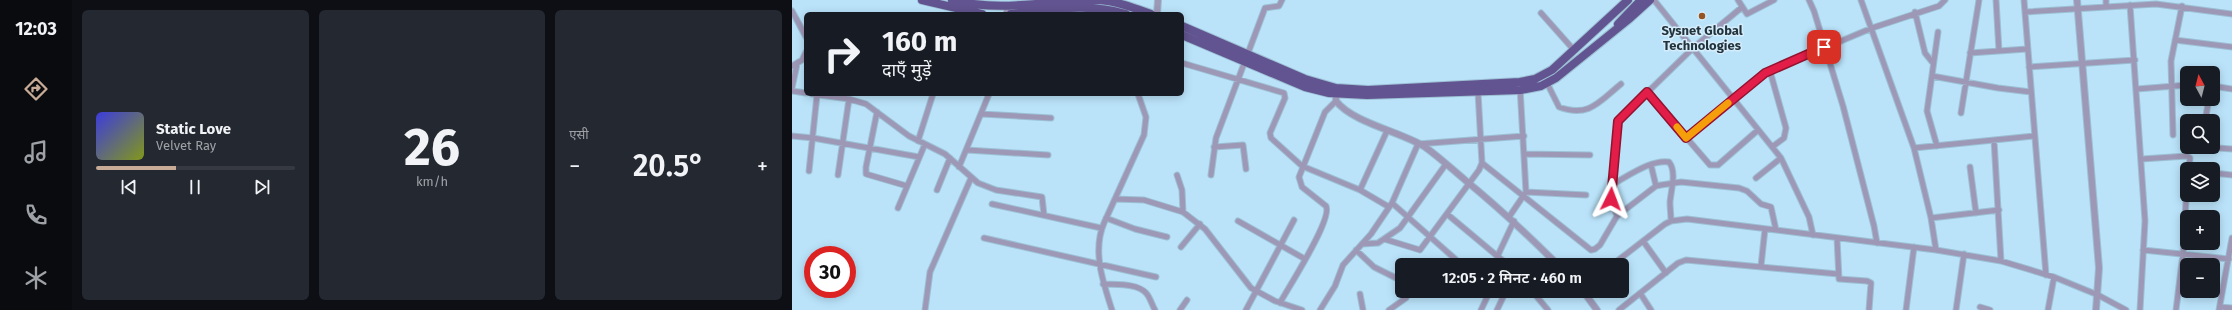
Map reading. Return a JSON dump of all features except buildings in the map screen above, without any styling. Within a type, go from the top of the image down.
[{"type":"highway","points":[[922,0],[955,6],[975,12]]},
{"type":"highway","points":[[955,6],[1004,7],[1086,0],[1117,3],[1145,12]]},
{"type":"highway","points":[[1336,94],[1368,90],[1520,86],[1552,70],[1598,25],[1628,0]]},
{"type":"highway","points":[[1607,37],[1626,13],[1641,0]]},
{"type":"highway","points":[[1184,27],[1311,89],[1336,94],[1478,92],[1548,83],[1607,37],[1650,0]]},
{"type":"highway","points":[[1049,12],[1098,7],[1118,12]]},
{"type":"highway","points":[[1598,25],[1619,14],[1626,13]]},
{"type":"highway","points":[[1184,36],[1247,58]]},
{"type":"street","points":[[1157,12],[1158,0]]},
{"type":"street","points":[[1211,175],[1214,147],[1265,8],[1279,6],[1282,0]]},
{"type":"street","points":[[1654,0],[1781,158],[1787,167],[1809,217],[1813,235]]},
{"type":"street","points":[[1738,0],[1744,12],[1750,14],[1774,0]]},
{"type":"street","points":[[1809,0],[1814,11],[1843,106],[1877,243]]},
{"type":"street","points":[[1861,0],[1914,148],[1931,218],[1936,250]]},
{"type":"street","points":[[1686,138],[1758,77],[1824,47],[1872,28],[1915,12],[1939,6],[1945,0]]},
{"type":"street","points":[[1961,113],[1979,0]]},
{"type":"street","points":[[1996,0],[1999,51]]},
{"type":"street","points":[[2024,0],[2046,275]]},
{"type":"street","points":[[2077,0],[2099,268],[2096,310]]},
{"type":"street","points":[[2106,0],[2106,6]]},
{"type":"street","points":[[2025,12],[2156,4],[2182,6],[2232,14]]},
{"type":"street","points":[[2130,5],[2142,159],[2145,221],[2140,310]]},
{"type":"street","points":[[2173,135],[2170,61],[2182,6]]},
{"type":"street","points":[[1617,216],[1611,199],[1618,121],[1692,48],[1741,8]]},
{"type":"street","points":[[792,11],[804,33]]},
{"type":"street","points":[[1915,12],[1925,53],[1934,63]]},
{"type":"street","points":[[1541,13],[1573,49]]},
{"type":"street","points":[[1937,146],[1927,111],[1938,32]]},
{"type":"street","points":[[2175,40],[2232,47]]},
{"type":"street","points":[[1970,53],[2027,49]]},
{"type":"street","points":[[792,88],[795,65],[804,54]]},
{"type":"street","points":[[2029,67],[2135,60]]},
{"type":"street","points":[[1184,64],[1284,93],[1285,98],[1270,136],[1275,143],[1302,166],[1360,190],[1391,205],[1410,217],[1455,258]]},
{"type":"street","points":[[1770,71],[1786,128],[1784,138],[1772,147]]},
{"type":"street","points":[[1932,76],[1965,83],[2031,92]]},
{"type":"street","points":[[1548,83],[1559,107],[1580,112],[1592,108],[1621,84]]},
{"type":"street","points":[[1498,255],[1511,219],[1525,194],[1524,136],[1520,86]]},
{"type":"street","points":[[2137,89],[2180,86]]},
{"type":"street","points":[[2220,87],[2232,89]]},
{"type":"street","points":[[792,91],[804,93]]},
{"type":"street","points":[[1384,239],[1418,250],[1422,248],[1470,184],[1482,163],[1478,92]]},
{"type":"street","points":[[1647,92],[1707,164],[1714,166],[1758,130]]},
{"type":"street","points":[[1336,94],[1343,109],[1418,144],[1446,164],[1511,219],[1551,258]]},
{"type":"street","points":[[1280,303],[1317,239],[1328,212],[1326,206],[1300,184],[1299,177],[1302,166],[1325,112],[1336,94]]},
{"type":"street","points":[[809,171],[813,138],[815,96]]},
{"type":"street","points":[[829,96],[849,99],[866,104],[901,131],[950,158],[971,178],[996,190],[1042,197],[1044,215]]},
{"type":"street","points":[[918,141],[932,96]]},
{"type":"street","points":[[959,167],[989,96]]},
{"type":"street","points":[[1112,310],[1103,284],[1099,242],[1101,228],[1144,135],[1146,117],[1139,96]]},
{"type":"street","points":[[838,175],[849,99]]},
{"type":"street","points":[[877,112],[866,174],[907,186]]},
{"type":"street","points":[[981,114],[1051,118]]},
{"type":"street","points":[[1360,190],[1388,131]]},
{"type":"street","points":[[792,136],[813,138],[920,158]]},
{"type":"street","points":[[1418,144],[1524,136]]},
{"type":"street","points":[[1914,148],[2034,136]]},
{"type":"street","points":[[1994,140],[2001,261]]},
{"type":"street","points":[[898,208],[925,144]]},
{"type":"street","points":[[1320,310],[1335,286],[1343,265],[1362,244],[1391,205],[1418,144]]},
{"type":"street","points":[[1214,147],[1243,145],[1246,169]]},
{"type":"street","points":[[2220,148],[2232,149]]},
{"type":"street","points":[[967,150],[1048,155]]},
{"type":"street","points":[[1524,154],[1590,155]]},
{"type":"street","points":[[2142,159],[2187,156],[2190,158],[2190,162]]},
{"type":"street","points":[[937,190],[950,158]]},
{"type":"street","points":[[1756,178],[1781,158]]},
{"type":"street","points":[[1612,185],[1651,165],[1659,162],[1669,162],[1673,183],[1670,202],[1671,221]]},
{"type":"street","points":[[1482,163],[1525,194],[1591,250],[1600,245],[1617,216],[1656,186],[1673,183],[1692,182],[1744,189],[1756,201],[1771,207],[1776,230]]},
{"type":"street","points":[[1362,244],[1374,244],[1400,228],[1410,217],[1446,164]]},
{"type":"street","points":[[1651,165],[1656,186]]},
{"type":"street","points":[[1970,167],[1976,213]]},
{"type":"street","points":[[2220,174],[2232,175]]},
{"type":"street","points":[[1177,175],[1182,190],[1183,212]]},
{"type":"street","points":[[925,310],[930,272],[971,178]]},
{"type":"street","points":[[1525,194],[1586,195]]},
{"type":"street","points":[[1115,199],[1144,200],[1183,212],[1200,224],[1248,286],[1256,292],[1280,303],[1302,310]]},
{"type":"street","points":[[2176,310],[2183,254],[2186,202]]},
{"type":"street","points":[[992,204],[1101,228]]},
{"type":"street","points":[[1931,218],[1999,210]]},
{"type":"street","points":[[1447,214],[1501,258]]},
{"type":"street","points":[[1106,218],[1135,229],[1167,237]]},
{"type":"street","points":[[1621,258],[1671,221],[1686,219],[1914,247],[2001,261],[2054,277],[2098,295],[2126,310]]},
{"type":"street","points":[[1246,310],[1294,220]]},
{"type":"street","points":[[1238,221],[1305,259]]},
{"type":"street","points":[[1181,248],[1200,224]]},
{"type":"street","points":[[1761,266],[1765,229]]},
{"type":"street","points":[[984,238],[1156,277]]},
{"type":"street","points":[[1837,238],[1838,274],[1841,280],[1867,281],[1871,283],[1869,310]]},
{"type":"street","points":[[2232,238],[2220,308],[2232,308]]},
{"type":"street","points":[[1643,241],[1666,273]]},
{"type":"street","points":[[1906,310],[1914,247]]},
{"type":"street","points":[[1356,250],[1374,267],[1395,278]]},
{"type":"street","points":[[2143,250],[2229,259]]},
{"type":"street","points":[[1956,310],[1964,254]]},
{"type":"street","points":[[1619,310],[1678,264],[1686,260],[1838,274]]},
{"type":"street","points":[[2048,310],[2054,277]]},
{"type":"street","points":[[1103,284],[1127,286],[1141,290],[1148,294],[1155,310]]},
{"type":"street","points":[[1360,294],[1363,310]]},
{"type":"street","points":[[1640,294],[1651,310]]},
{"type":"street","points":[[1389,310],[1406,298]]},
{"type":"street","points":[[1481,310],[1487,298]]},
{"type":"street","points":[[1497,310],[1503,298]]},
{"type":"street","points":[[1538,298],[1548,310]]},
{"type":"street","points":[[1588,298],[1597,310]]},
{"type":"street","points":[[1180,310],[1187,300]]},
{"type":"street","points":[[1980,307],[1990,310]]},
{"type":"slow traffic","points":[[1677,127],[1686,138],[1728,103]]},
{"type":"place","name":"Sysnet Global Technologies","points":[[1702,16]]},
{"type":"route","points":[[1611,199],[1618,121],[1647,92],[1686,138],[1758,77],[1824,47]]}]
